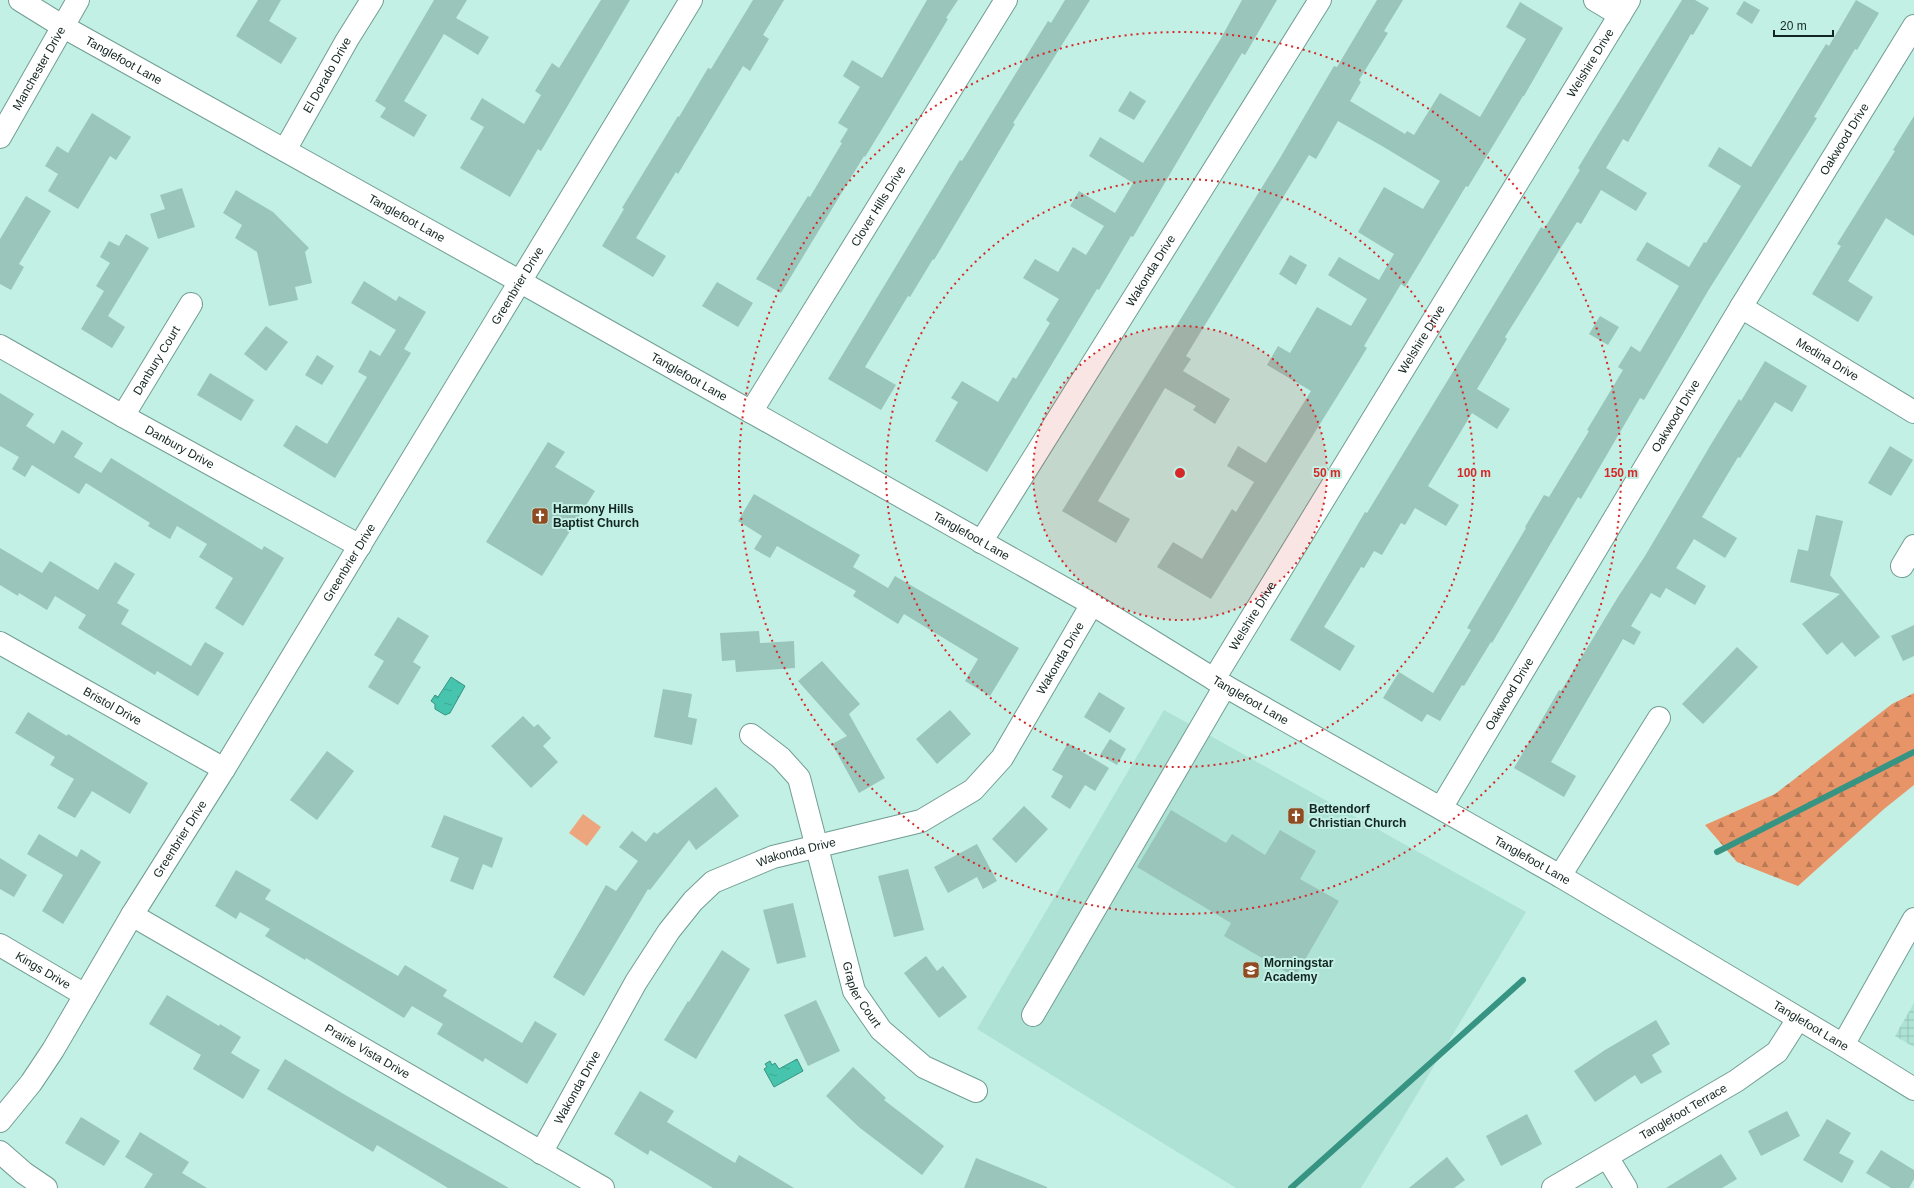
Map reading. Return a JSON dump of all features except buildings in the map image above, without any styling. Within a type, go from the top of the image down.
[{"type":"street","name":"Tanglefoot Lane","points":[[20,0],[62,26],[520,281],[1092,604],[1219,682],[1560,876],[1914,1089]]},
{"type":"street","name":"Manchester Drive","points":[[0,137],[78,0]]},
{"type":"street","name":"El Dorado Drive","points":[[285,150],[347,40],[372,0]]},
{"type":"street","name":"Greenbrier Drive","points":[[0,1121],[31,1083],[53,1050],[132,916],[224,769],[691,0]]},
{"type":"street","name":"Clover Hills Drive","points":[[751,412],[1006,0]]},
{"type":"street","name":"Wakonda Drive","points":[[981,542],[1320,0]]},
{"type":"street","points":[[1596,0],[1624,7]]},
{"type":"street","name":"Welshire Drive","points":[[1033,1015],[1219,682],[1624,7]]},
{"type":"street","name":"Oakwood Drive","points":[[1441,808],[1741,307],[1914,26]]},
{"type":"street","name":"Danbury Court","points":[[123,416],[191,304]]},
{"type":"street","name":"Medina Drive","points":[[1741,307],[1914,412]]},
{"type":"street","name":"Danbury Drive","points":[[0,346],[123,416],[360,546]]},
{"type":"street","points":[[1902,566],[1914,546]]},
{"type":"street","name":"Wakonda Drive","points":[[541,1153],[636,982],[669,931],[693,901],[713,882],[773,856],[921,821],[973,790],[1002,758],[1092,604]]},
{"type":"street","name":"Bristol Drive","points":[[0,643],[224,769]]},
{"type":"street","points":[[1560,876],[1659,718]]},
{"type":"street","name":"Grapler Court","points":[[751,735],[781,758],[798,778],[854,991],[881,1030],[924,1067],[976,1091]]},
{"type":"street","name":"Prairie Vista Drive","points":[[132,916],[603,1188]]},
{"type":"street","points":[[1843,1045],[1914,919]]},
{"type":"street","name":"Kings Drive","points":[[0,945],[86,995]]},
{"type":"street","name":"Tanglefoot Terrace","points":[[1553,1188],[1736,1081],[1777,1052],[1798,1019]]},
{"type":"street","points":[[0,1152],[24,1173],[46,1188]]},
{"type":"street","points":[[1607,1157],[1626,1188]]},
{"type":"shaded area","name":"Morningstar Academy","points":[[1164,710],[1526,912],[1361,1188],[1236,1188],[977,1029]]},
{"type":"shaded area","points":[[583,814],[601,827],[587,846],[569,833]]},
{"type":"shaded area","points":[[1914,1003],[1914,1047],[1895,1036]]},
{"type":"green space","points":[[1914,693],[1914,785],[1884,809],[1798,886],[1737,862],[1705,825],[1775,794],[1892,704]]},
{"type":"water","points":[[451,677],[465,686],[450,713],[445,715],[435,709],[435,704],[431,701],[435,695],[438,697]]},
{"type":"water","points":[[797,1059],[803,1071],[774,1087],[764,1069],[767,1067],[765,1064],[770,1061],[772,1065],[775,1063],[779,1069]]},
{"type":"waterway","points":[[1717,852],[1914,752]]},
{"type":"waterway","points":[[1291,1188],[1523,980]]},
{"type":"place","name":"Harmony Hills Baptist Church","points":[[540,516]]},
{"type":"place","name":"Bettendorf Christian Church","points":[[1296,816]]},
{"type":"place","name":"Morningstar Academy","points":[[1251,970]]}]
